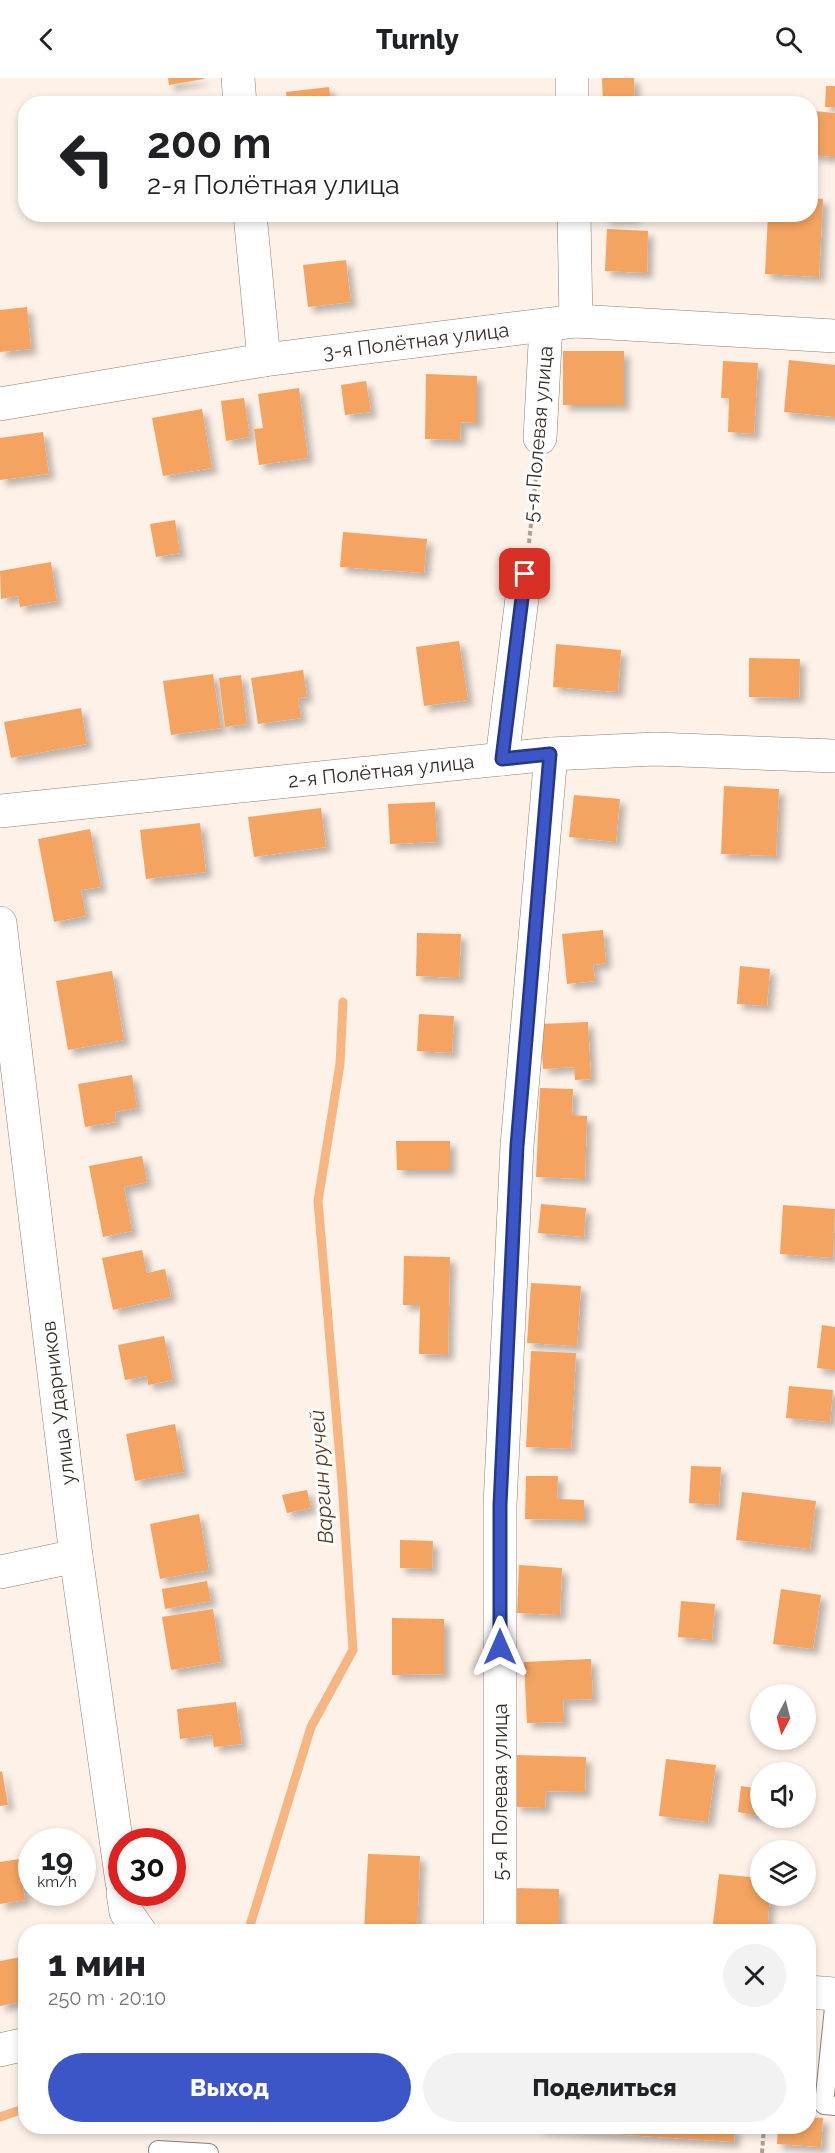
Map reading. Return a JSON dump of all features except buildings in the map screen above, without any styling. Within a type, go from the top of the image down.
[{"type":"street","points":[[238,78],[239,96]]},
{"type":"street","points":[[572,78],[572,96]]},
{"type":"street","points":[[251,222],[264,360]]},
{"type":"street","name":"5-я Полевая улица","points":[[540,438],[561,323],[573,222]]},
{"type":"street","name":"3-я Полётная улица","points":[[0,404],[264,360],[561,323],[835,336]]},
{"type":"street","points":[[502,759],[525,574]]},
{"type":"street","name":"2-я Полётная улица","points":[[0,811],[550,754],[655,749],[835,756]]},
{"type":"street","name":"5-я Полевая улица","points":[[500,1924],[500,1505],[517,1146],[550,754]]},
{"type":"street","name":"улица Ударников","points":[[0,923],[76,1556],[114,1828]]},
{"type":"street","points":[[0,1572],[76,1556]]},
{"type":"street","points":[[125,1906],[126,1912],[134,1924]]},
{"type":"street","points":[[816,1993],[835,1996]]},
{"type":"street","points":[[0,2050],[18,2046]]},
{"type":"lane","points":[[823,2105],[835,1996]]},
{"type":"lane","points":[[158,2150],[209,2153]]},
{"type":"path","name":"5-я Полевая улица","points":[[525,574],[540,438]]},
{"type":"path","points":[[762,2153],[763,2134]]},
{"type":"waterway","name":"Варгин ручей","points":[[250,1924],[311,1727],[353,1650],[342,1482],[318,1201],[340,1064],[343,1002]]},
{"type":"waterway","name":"Варгин ручей","points":[[0,2117],[18,2111]]},
{"type":"route","points":[[500,1647],[500,1505],[517,1146],[550,754],[502,759],[525,574]]}]
